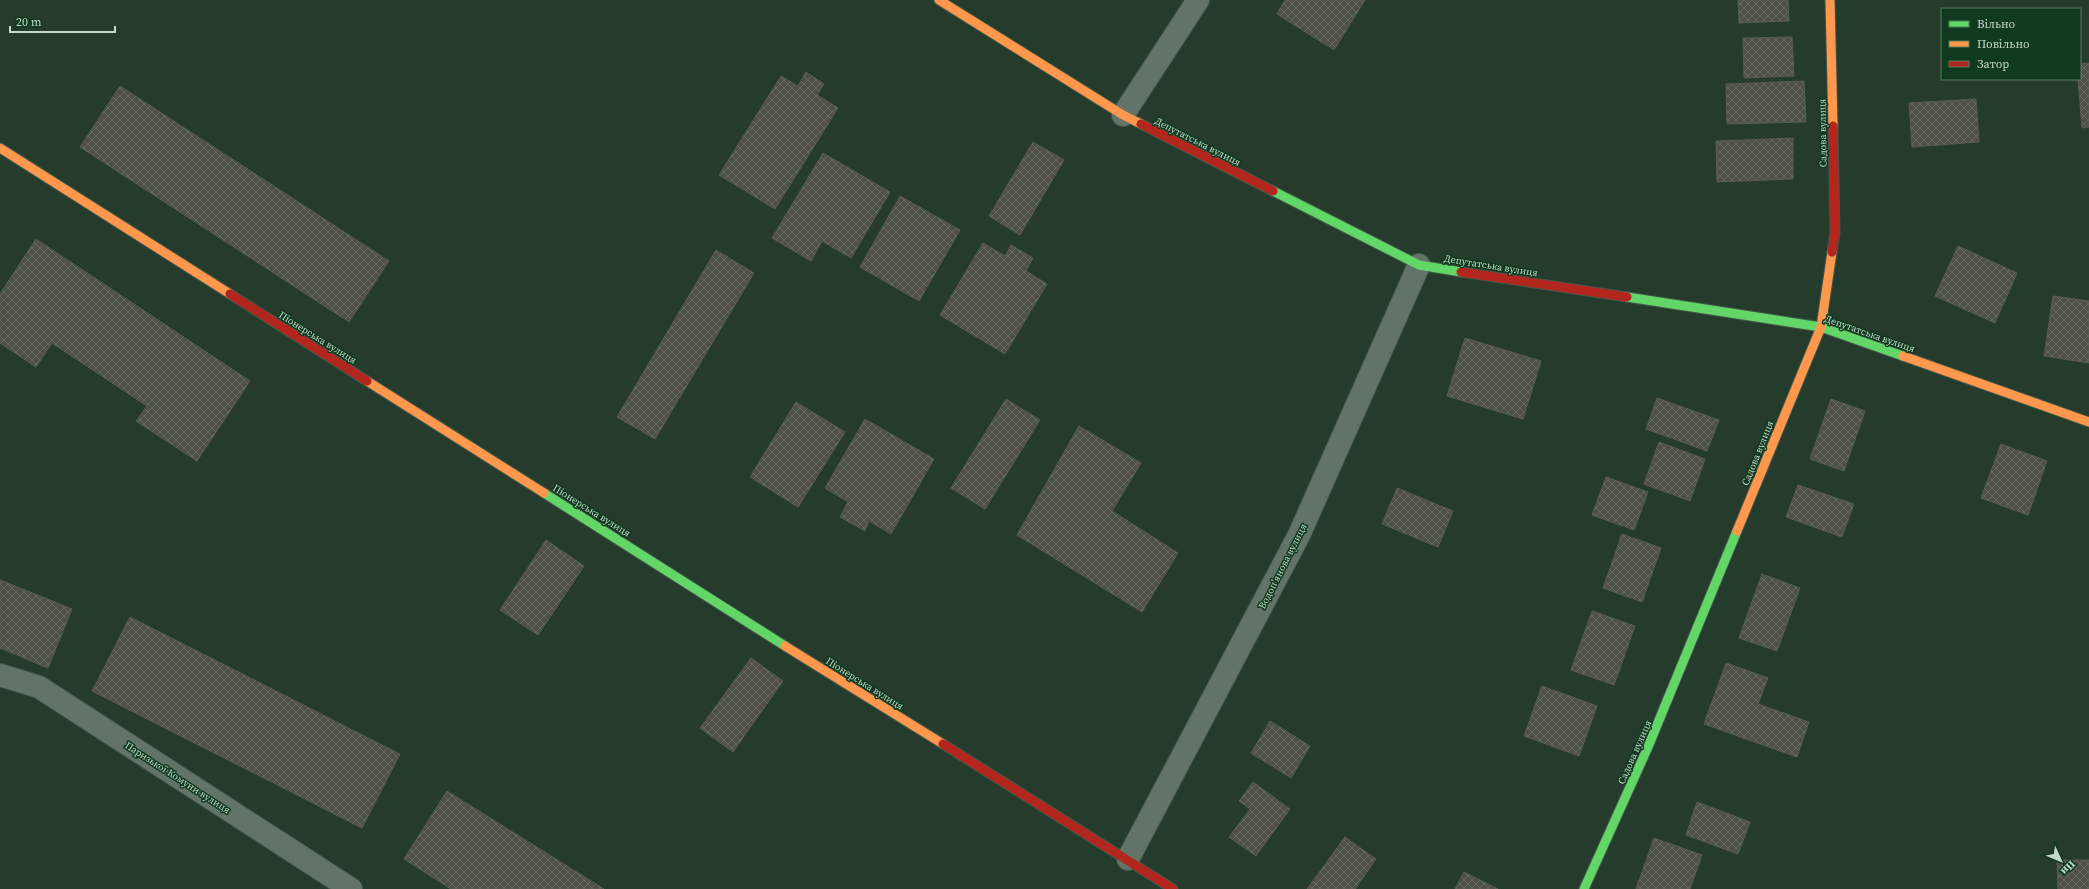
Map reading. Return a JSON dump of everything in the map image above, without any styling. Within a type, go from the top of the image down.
[{"type":"street","name":"Депутатська вулиця","points":[[938,0],[1123,115],[1419,265],[1821,326],[2089,422]]},
{"type":"street","points":[[1123,115],[1198,0]]},
{"type":"street","name":"Садова вулиця","points":[[1584,889],[1648,747],[1821,326],[1835,233],[1830,0]]},
{"type":"street","name":"Піонерська вулиця","points":[[0,148],[809,661],[1128,859],[1173,889]]},
{"type":"street","name":"Водоп’янова вулиця","points":[[1128,859],[1299,534],[1419,265]]},
{"type":"street","name":"Паризької Комуни вулиця","points":[[0,675],[39,687],[351,889]]},
{"type":"building","points":[[1285,0],[1365,0],[1334,50],[1277,14]]},
{"type":"building","points":[[1738,0],[1788,0],[1789,21],[1739,23]]},
{"type":"building","points":[[1792,37],[1794,76],[1744,78],[1743,38]]},
{"type":"building","points":[[2089,63],[2089,127],[2082,128],[2078,80],[2081,80],[2081,64]]},
{"type":"building","points":[[806,72],[824,84],[817,95],[838,108],[775,209],[719,175],[781,76],[798,86]]},
{"type":"building","points":[[1804,81],[1806,122],[1727,124],[1726,84]]},
{"type":"building","points":[[120,86],[389,261],[349,322],[80,147]]},
{"type":"building","points":[[1976,99],[1979,142],[1912,147],[1909,103]]},
{"type":"building","points":[[1793,138],[1793,179],[1717,182],[1716,141]]},
{"type":"building","points":[[1033,142],[1064,160],[1020,235],[989,216]]},
{"type":"building","points":[[823,153],[890,192],[851,258],[822,241],[811,261],[772,238]]},
{"type":"building","points":[[900,196],[960,230],[919,301],[860,267]]},
{"type":"building","points":[[36,239],[250,381],[197,461],[136,421],[147,406],[52,343],[36,367],[0,343],[0,294]]},
{"type":"building","points":[[983,243],[1005,256],[1011,245],[1033,258],[1026,271],[1047,284],[1005,354],[940,315]]},
{"type":"building","points":[[1958,246],[2017,273],[1995,323],[1935,296]]},
{"type":"building","points":[[716,250],[754,273],[655,439],[617,417]]},
{"type":"building","points":[[2053,296],[2089,301],[2089,363],[2044,356]]},
{"type":"building","points":[[1465,338],[1541,361],[1523,419],[1447,396]]},
{"type":"building","points":[[1657,398],[1719,420],[1707,451],[1646,429]]},
{"type":"building","points":[[1006,399],[1040,420],[985,509],[951,488]]},
{"type":"building","points":[[1831,399],[1865,411],[1844,471],[1810,459]]},
{"type":"building","points":[[796,402],[845,432],[798,507],[750,477]]},
{"type":"building","points":[[865,419],[934,459],[891,534],[869,521],[865,531],[840,517],[848,502],[825,488]]},
{"type":"building","points":[[1079,426],[1141,463],[1112,511],[1178,553],[1142,612],[1017,535]]},
{"type":"building","points":[[1659,442],[1705,459],[1690,501],[1644,484]]},
{"type":"building","points":[[2001,444],[2047,461],[2028,515],[1981,498]]},
{"type":"building","points":[[1606,477],[1648,492],[1634,530],[1592,515]]},
{"type":"building","points":[[1798,485],[1854,504],[1842,537],[1786,517]]},
{"type":"building","points":[[1397,488],[1453,511],[1438,547],[1382,524]]},
{"type":"building","points":[[1622,534],[1661,548],[1642,602],[1603,588]]},
{"type":"building","points":[[546,540],[584,566],[538,635],[500,610]]},
{"type":"building","points":[[1762,574],[1800,588],[1777,651],[1739,638]]},
{"type":"building","points":[[0,580],[72,609],[48,668],[0,648]]},
{"type":"building","points":[[1592,611],[1635,626],[1614,685],[1571,670]]},
{"type":"building","points":[[130,617],[400,754],[362,828],[92,691]]},
{"type":"building","points":[[751,658],[783,681],[733,752],[700,728]]},
{"type":"building","points":[[1726,663],[1768,678],[1758,704],[1809,722],[1797,757],[1704,724]]},
{"type":"building","points":[[1542,686],[1597,706],[1579,756],[1524,736]]},
{"type":"building","points":[[1270,721],[1310,746],[1291,778],[1251,753]]},
{"type":"building","points":[[1253,782],[1290,809],[1256,856],[1229,837],[1250,809],[1239,801]]},
{"type":"building","points":[[447,791],[604,889],[451,889],[404,859]]},
{"type":"building","points":[[1697,802],[1750,822],[1738,854],[1686,835]]},
{"type":"building","points":[[1345,837],[1376,859],[1355,889],[1307,889]]},
{"type":"building","points":[[1654,838],[1702,855],[1690,889],[1636,889]]},
{"type":"building","points":[[2057,860],[2089,860],[2089,889],[2058,889]]},
{"type":"building","points":[[1464,872],[1498,889],[1455,889]]},
{"type":"traffic: fast","points":[[1273,191],[1419,265],[1461,272]]},
{"type":"traffic: fast","points":[[1627,297],[1821,327],[1903,356]]},
{"type":"traffic: fast","points":[[544,493],[785,646]]},
{"type":"traffic: fast","points":[[1584,889],[1648,747],[1737,531]]},
{"type":"traffic: slow","points":[[939,0],[1123,115],[1141,124]]},
{"type":"traffic: slow","points":[[1830,0],[1833,126]]},
{"type":"traffic: slow","points":[[0,148],[230,294]]},
{"type":"traffic: slow","points":[[1737,531],[1821,327],[1832,252]]},
{"type":"traffic: slow","points":[[1903,356],[2089,422]]},
{"type":"traffic: slow","points":[[367,381],[544,493]]},
{"type":"traffic: slow","points":[[785,646],[943,744]]},
{"type":"traffic: jam","points":[[1141,124],[1273,191]]},
{"type":"traffic: jam","points":[[1832,252],[1835,233],[1833,126]]},
{"type":"traffic: jam","points":[[1461,272],[1627,297]]},
{"type":"traffic: jam","points":[[230,294],[367,381]]},
{"type":"traffic: jam","points":[[943,744],[1173,889]]}]
